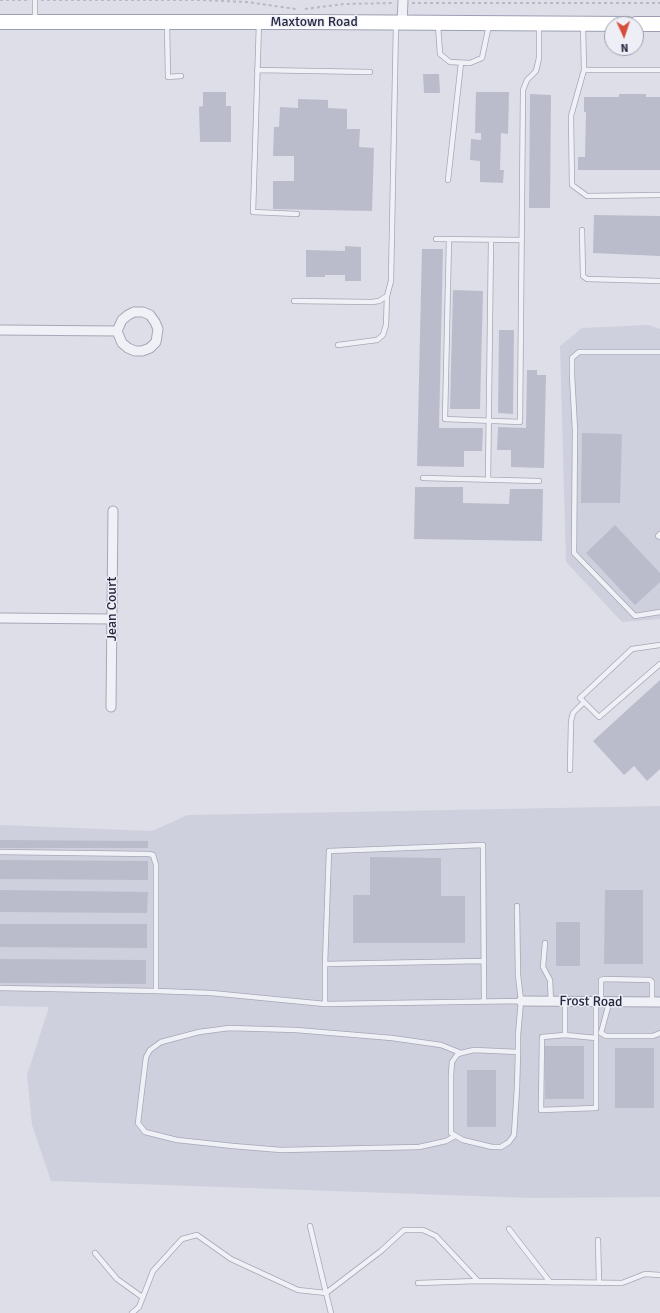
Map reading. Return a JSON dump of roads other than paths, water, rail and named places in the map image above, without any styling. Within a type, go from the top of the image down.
[{"type":"main road","name":"Maxtown Road","points":[[0,22],[399,22],[604,24]]},
{"type":"main road","points":[[644,24],[660,24]]},
{"type":"street","points":[[399,22],[403,2]]},
{"type":"street","points":[[134,312],[143,312],[150,315],[158,329],[156,342],[150,348],[142,351],[135,351],[128,348],[122,343],[117,331],[122,320],[134,312]]},
{"type":"street","points":[[0,330],[117,331]]},
{"type":"street","name":"Jean Court","points":[[112,707],[113,511]]},
{"type":"street","points":[[0,618],[112,619]]},
{"type":"street","name":"Frost Road","points":[[521,1001],[602,1003],[656,1002]]},
{"type":"lane","points":[[35,0],[35,22]]},
{"type":"lane","points":[[167,22],[168,77],[181,76]]},
{"type":"lane","points":[[259,22],[253,212],[298,214]]},
{"type":"lane","points":[[338,345],[377,340],[383,335],[386,325],[387,296],[391,281],[399,22]]},
{"type":"lane","points":[[438,23],[440,54],[450,62],[461,63],[470,63],[482,58],[489,24]]},
{"type":"lane","points":[[449,239],[445,419],[520,422],[524,90],[527,80],[536,71],[538,65],[539,24]]},
{"type":"lane","points":[[583,24],[584,70],[571,116],[572,185],[587,196],[660,195]]},
{"type":"lane","points":[[448,180],[461,63]]},
{"type":"lane","points":[[257,70],[370,72]]},
{"type":"lane","points":[[584,70],[660,70]]},
{"type":"lane","points":[[582,230],[583,276],[587,279],[660,281]]},
{"type":"lane","points":[[436,239],[522,240]]},
{"type":"lane","points":[[488,480],[491,240]]},
{"type":"lane","points":[[294,301],[372,302],[379,301],[387,296]]},
{"type":"lane","points":[[660,352],[579,352],[572,358],[572,376],[575,430],[574,553],[635,616],[660,612]]},
{"type":"lane","points":[[423,478],[539,481]]},
{"type":"lane","points":[[660,534],[658,536],[660,537]]},
{"type":"lane","points":[[660,645],[632,649],[580,698],[599,717],[660,664]]},
{"type":"lane","points":[[570,770],[571,721],[573,713],[584,702]]},
{"type":"lane","points":[[325,1004],[329,851],[483,845],[484,1001]]},
{"type":"lane","points":[[0,852],[152,855],[156,865],[156,991]]},
{"type":"lane","points":[[517,906],[518,975],[521,1001],[514,1135],[509,1142],[501,1147],[492,1147],[455,1136],[451,1133],[451,1075],[452,1062],[457,1055],[474,1050],[518,1052]]},
{"type":"lane","points":[[545,943],[543,967],[550,980],[551,1002]]},
{"type":"lane","points":[[325,964],[484,961]]},
{"type":"lane","points":[[656,1002],[652,982],[650,980],[601,980],[601,1033],[606,1036],[653,1036],[660,1033]]},
{"type":"lane","points":[[0,988],[211,993],[325,1004],[521,1001]]},
{"type":"lane","points":[[565,1002],[565,1036]]},
{"type":"lane","points":[[596,1038],[565,1036],[542,1037],[541,1110],[596,1108],[596,1038],[602,1003]]},
{"type":"lane","points":[[455,1136],[446,1141],[419,1148],[281,1150],[177,1140],[145,1132],[138,1123],[146,1057],[150,1050],[161,1042],[200,1032],[229,1028],[296,1030],[413,1041],[441,1045],[461,1053]]},
{"type":"lane","points":[[310,1226],[331,1313]]},
{"type":"lane","points":[[509,1229],[550,1282]]},
{"type":"lane","points":[[132,1313],[139,1307],[153,1271],[182,1240],[197,1235],[231,1259],[298,1290],[326,1293],[380,1251],[404,1230],[422,1230],[436,1236],[478,1281]]},
{"type":"lane","points":[[598,1240],[599,1283]]},
{"type":"lane","points":[[95,1252],[117,1279],[142,1297]]},
{"type":"lane","points":[[418,1283],[478,1281],[622,1283],[645,1274],[660,1275]]}]
